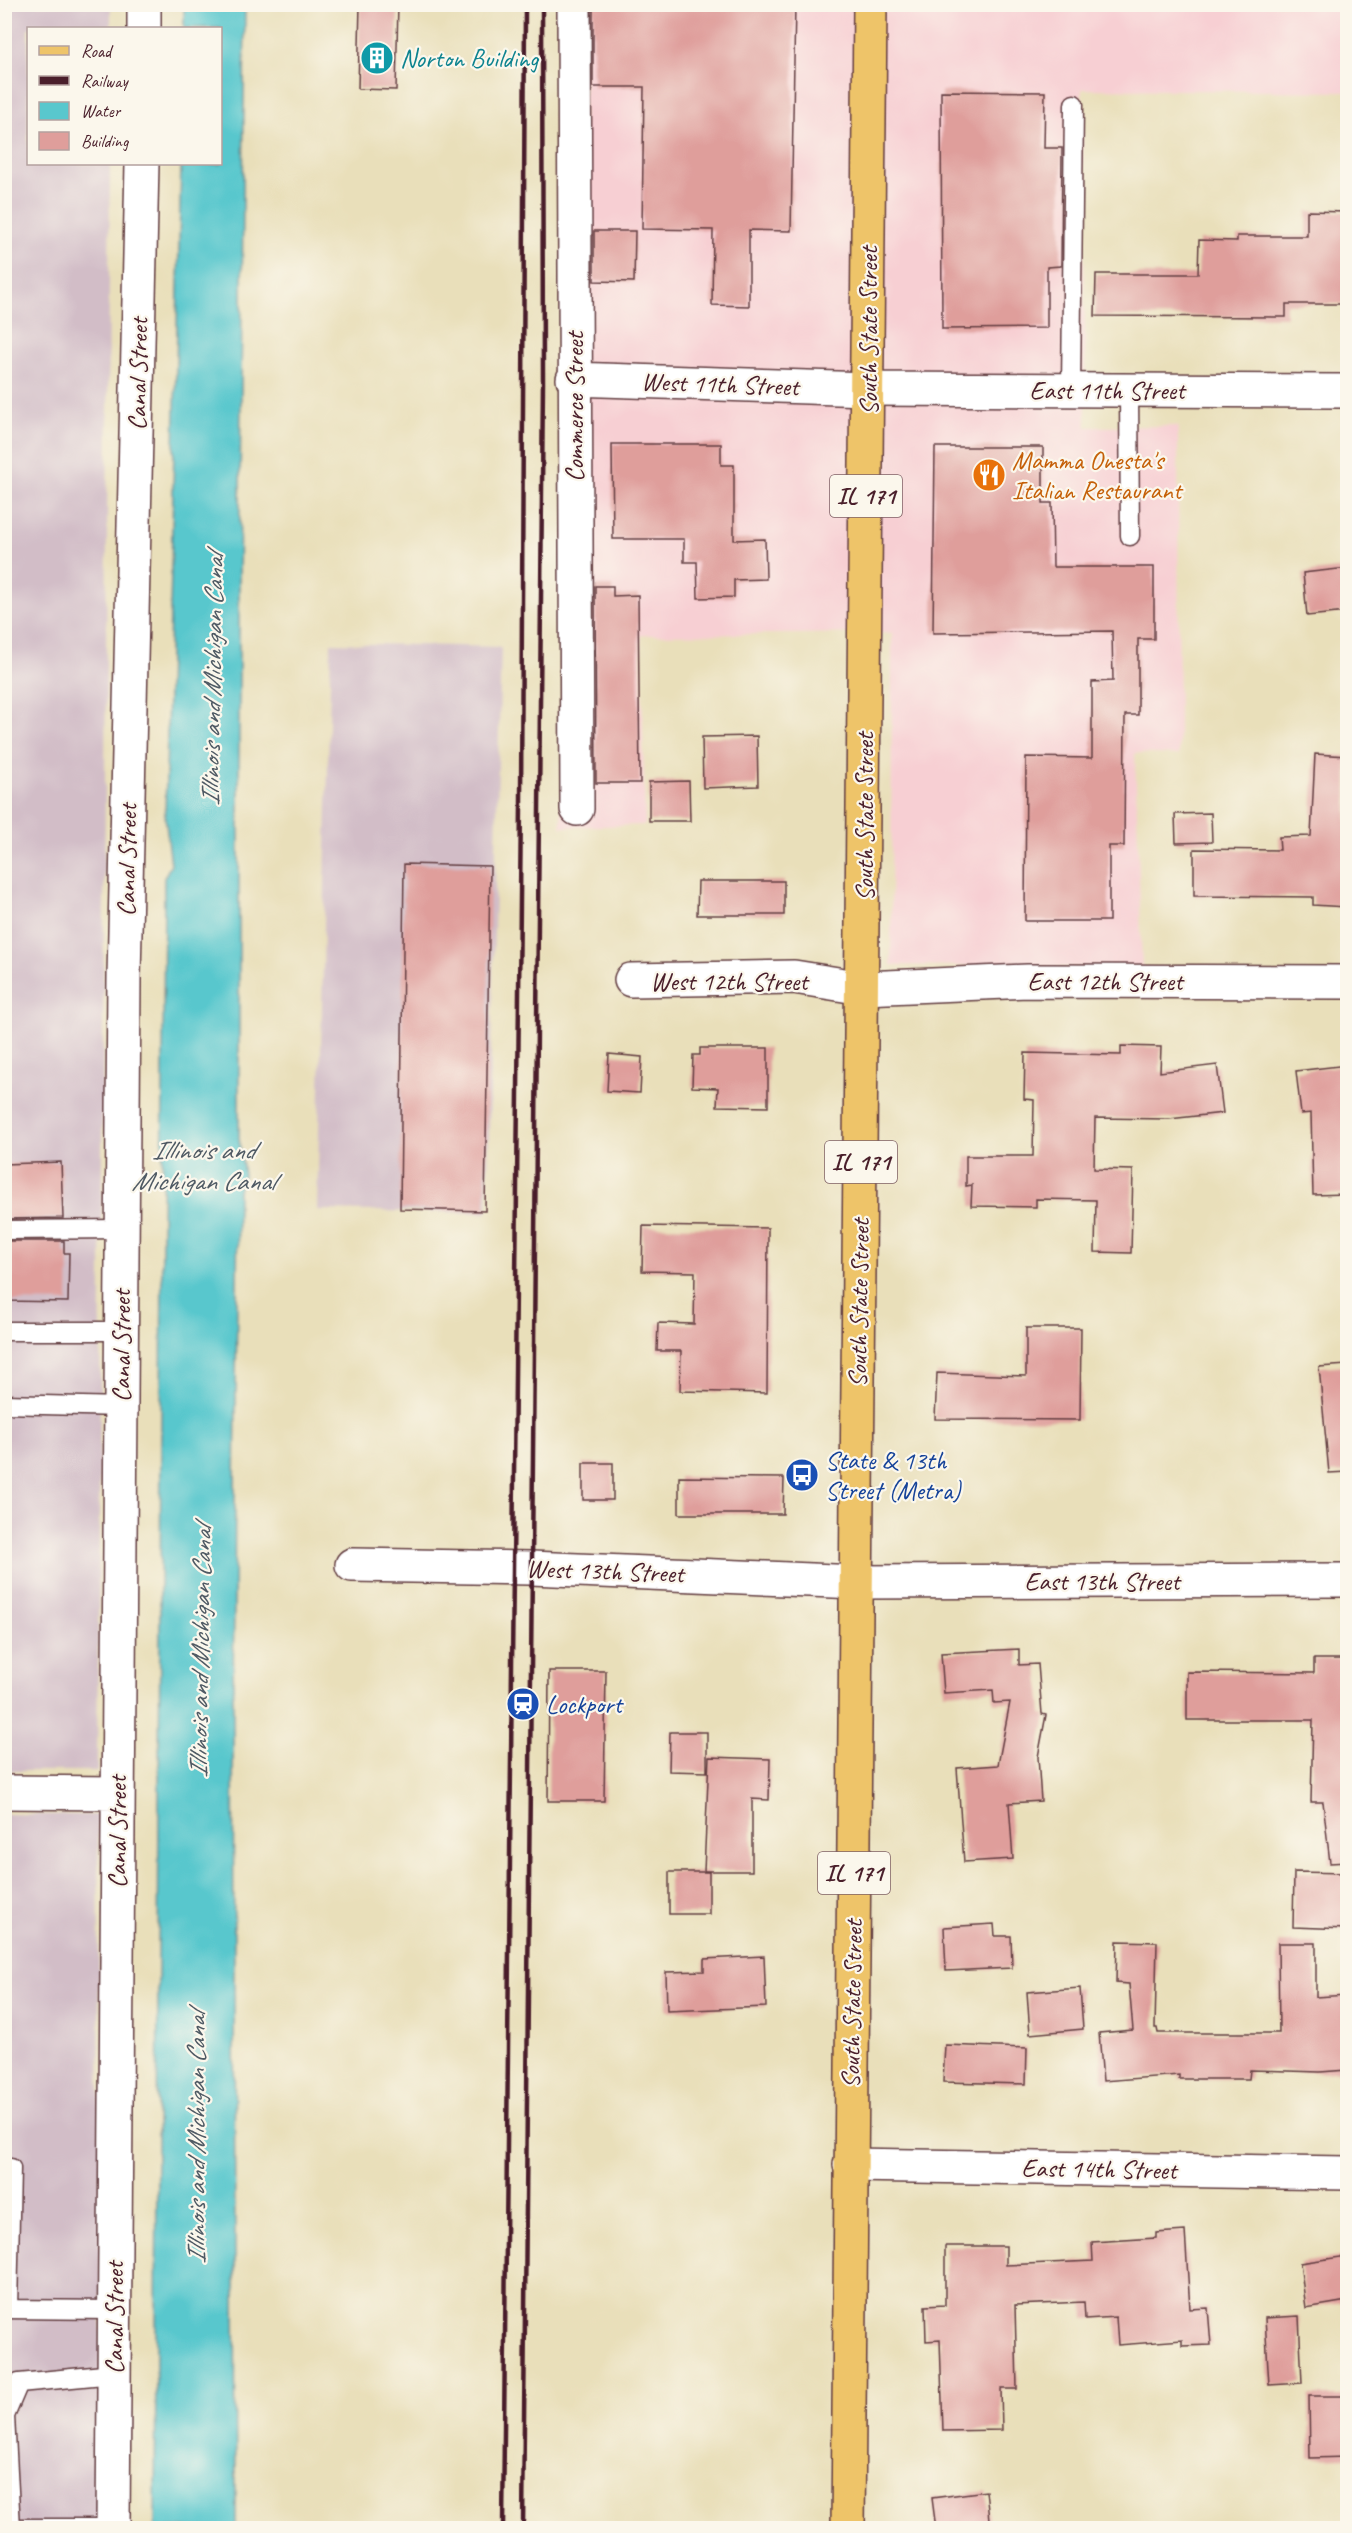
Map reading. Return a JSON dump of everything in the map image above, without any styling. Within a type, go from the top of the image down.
[{"type":"main road","name":"South State Street","points":[[848,2529],[870,4]]},
{"type":"street","points":[[144,4],[144,27]]},
{"type":"street","name":"Commerce Street","points":[[574,4],[573,379],[577,809]]},
{"type":"street","name":"Canal Street","points":[[113,2528],[124,977],[142,165]]},
{"type":"street","name":"West 11th Street","points":[[573,379],[867,389]]},
{"type":"street","name":"East 11th Street","points":[[867,389],[1347,391]]},
{"type":"street","name":"West 12th Street","points":[[631,980],[794,977],[862,988]]},
{"type":"street","name":"East 12th Street","points":[[862,988],[1028,981],[1347,982]]},
{"type":"street","name":"West 13th Street","points":[[352,1565],[531,1568],[857,1582]]},
{"type":"street","name":"East 13th Street","points":[[857,1582],[1347,1580]]},
{"type":"street","points":[[4,1792],[118,1793]]},
{"type":"street","name":"East 14th Street","points":[[850,2165],[1347,2173]]},
{"type":"lane","points":[[1071,390],[1074,105]]},
{"type":"lane","points":[[1129,390],[1130,536]]},
{"type":"lane","points":[[4,1230],[122,1229]]},
{"type":"lane","points":[[4,1331],[121,1331]]},
{"type":"lane","points":[[4,1404],[121,1407]]},
{"type":"lane","points":[[11,2168],[6,2309],[114,2310]]},
{"type":"lane","points":[[10,2529],[5,2416],[19,2383],[114,2374]]},
{"type":"lane","points":[[17,2529],[113,2528]]},
{"type":"shaded area","points":[[5,5],[111,5],[111,27],[27,27],[27,165],[110,165],[97,1771],[5,1771]]},
{"type":"shaded area","points":[[587,5],[1347,5],[1347,92],[1082,89],[1086,427],[1178,426],[1179,755],[1135,753],[1142,968],[891,965],[892,633],[641,635],[645,825],[561,827]]},
{"type":"shaded area","points":[[331,643],[501,647],[487,1213],[317,1210]]},
{"type":"shaded area","points":[[5,1814],[98,1815],[101,2319],[99,2528],[5,2528]]},
{"type":"water","name":"Illinois and Michigan Canal","points":[[184,5],[245,5],[239,589],[239,1138],[244,1175],[238,1190],[233,1701],[236,2528],[155,2528],[164,878],[171,864],[165,816],[181,165],[222,165],[222,27],[184,27]]},
{"type":"building","name":"Norton Building","points":[[360,4],[398,4],[396,90],[358,89]]},
{"type":"building","points":[[593,4],[795,4],[791,231],[749,230],[749,306],[712,305],[713,230],[642,229],[644,87],[593,87]]},
{"type":"building","points":[[941,91],[1045,92],[1044,148],[1062,148],[1061,266],[1047,267],[1047,328],[942,329]]},
{"type":"building","points":[[1307,211],[1347,212],[1346,304],[1286,304],[1286,317],[1095,316],[1096,274],[1198,274],[1199,240],[1237,241],[1237,236],[1307,236]]},
{"type":"building","points":[[594,231],[635,231],[634,282],[594,281]]},
{"type":"building","points":[[612,444],[721,444],[721,465],[734,465],[734,540],[765,539],[766,579],[734,580],[734,597],[698,598],[697,562],[684,562],[684,539],[613,539]]},
{"type":"building","points":[[935,447],[1043,447],[1043,503],[1052,503],[1053,567],[1154,567],[1154,639],[1138,639],[1138,715],[1125,715],[1124,846],[1109,846],[1109,921],[1025,921],[1026,757],[1092,758],[1092,682],[1113,681],[1112,631],[933,633]]},
{"type":"building","points":[[1347,568],[1347,612],[1307,616],[1303,573]]},
{"type":"building","points":[[595,586],[613,586],[613,596],[638,595],[640,783],[596,783]]},
{"type":"building","points":[[757,736],[758,786],[703,788],[702,737]]},
{"type":"building","points":[[1315,754],[1347,756],[1347,907],[1313,905],[1313,897],[1194,896],[1194,849],[1280,850],[1279,837],[1311,836]]},
{"type":"building","points":[[689,781],[690,821],[649,821],[649,782]]},
{"type":"building","points":[[1211,813],[1212,842],[1176,843],[1175,814]]},
{"type":"building","points":[[404,864],[490,866],[485,1211],[400,1209]]},
{"type":"building","points":[[698,881],[784,881],[784,915],[697,915]]},
{"type":"building","points":[[1121,1046],[1161,1047],[1160,1072],[1217,1065],[1223,1113],[1169,1119],[1095,1118],[1094,1169],[1133,1170],[1131,1253],[1095,1252],[1096,1200],[1036,1199],[1036,1207],[971,1206],[972,1185],[966,1186],[966,1156],[1033,1156],[1034,1100],[1024,1099],[1025,1053],[1121,1055]]},
{"type":"building","points":[[700,1048],[768,1048],[768,1107],[717,1106],[718,1088],[692,1087],[693,1055],[700,1055]]},
{"type":"building","points":[[609,1054],[642,1057],[640,1093],[607,1091]]},
{"type":"building","points":[[1347,1065],[1347,1194],[1313,1195],[1311,1113],[1301,1114],[1296,1071]]},
{"type":"building","points":[[61,1162],[63,1218],[4,1219],[4,1164]]},
{"type":"building","points":[[643,1226],[768,1228],[767,1393],[680,1391],[681,1351],[657,1351],[658,1323],[694,1324],[695,1272],[642,1271]]},
{"type":"building","points":[[4,1241],[64,1241],[64,1253],[69,1253],[68,1302],[4,1301]]},
{"type":"building","points":[[1026,1328],[1081,1328],[1080,1420],[935,1419],[937,1373],[1026,1376]]},
{"type":"building","points":[[1347,1365],[1347,1472],[1329,1473],[1319,1367]]},
{"type":"building","points":[[583,1463],[613,1463],[613,1500],[583,1500]]},
{"type":"building","points":[[679,1477],[784,1478],[783,1514],[679,1514]]},
{"type":"building","points":[[1019,1649],[1019,1665],[1038,1664],[1042,1714],[1046,1715],[1038,1757],[1041,1801],[1009,1803],[1013,1859],[964,1862],[957,1768],[998,1765],[1010,1702],[994,1703],[993,1690],[944,1693],[941,1653]]},
{"type":"building","points":[[1314,1659],[1347,1659],[1347,1862],[1330,1863],[1323,1802],[1311,1802],[1313,1720],[1187,1720],[1187,1672],[1314,1673]]},
{"type":"building","points":[[549,1671],[606,1671],[604,1801],[548,1801]]},
{"type":"building","points":[[670,1732],[707,1732],[707,1772],[669,1771]]},
{"type":"building","points":[[709,1757],[770,1759],[769,1800],[752,1799],[752,1871],[704,1871]]},
{"type":"building","points":[[669,1872],[709,1872],[709,1914],[669,1914]]},
{"type":"building","points":[[1294,1872],[1347,1873],[1347,1929],[1293,1927]]},
{"type":"building","points":[[994,1924],[995,1936],[1011,1936],[1012,1968],[946,1971],[944,1927]]},
{"type":"building","points":[[1117,1941],[1157,1942],[1155,2028],[1158,2033],[1279,2033],[1278,1943],[1316,1943],[1316,1997],[1347,1995],[1347,2070],[1320,2072],[1250,2070],[1249,2079],[1179,2079],[1179,2075],[1103,2081],[1099,2033],[1133,2030],[1129,1984],[1116,1983]]},
{"type":"building","points":[[764,1956],[766,2007],[667,2011],[666,1972],[704,1971],[704,1959]]},
{"type":"building","points":[[1080,1988],[1083,2029],[1030,2034],[1027,1992]]},
{"type":"building","points":[[945,2045],[1027,2048],[1026,2084],[943,2082]]},
{"type":"building","points":[[1185,2231],[1190,2309],[1208,2308],[1211,2345],[1182,2346],[1182,2340],[1118,2345],[1116,2317],[1085,2319],[1084,2302],[1015,2305],[1017,2389],[1001,2389],[1002,2430],[943,2431],[940,2340],[926,2341],[925,2306],[945,2305],[945,2246],[1006,2246],[1006,2265],[1093,2261],[1092,2242],[1156,2238],[1156,2233]]},
{"type":"building","points":[[1347,2256],[1347,2301],[1306,2308],[1300,2263]]},
{"type":"building","points":[[1299,2316],[1302,2383],[1269,2385],[1265,2318]]},
{"type":"building","points":[[1309,2396],[1347,2396],[1347,2457],[1310,2458]]},
{"type":"building","points":[[986,2491],[990,2529],[936,2529],[932,2498]]},
{"type":"railway","points":[[503,2528],[521,803],[525,4]]},
{"type":"railway","points":[[523,2528],[543,382],[542,4]]},
{"type":"place","name":"Norton Building","points":[[377,58]]},
{"type":"place","name":"Mamma Onesta's Italian Restaurant","points":[[989,475]]},
{"type":"place","name":"State & 13th Street (Metra)","points":[[802,1475]]},
{"type":"place","name":"Lockport","points":[[523,1704]]}]
